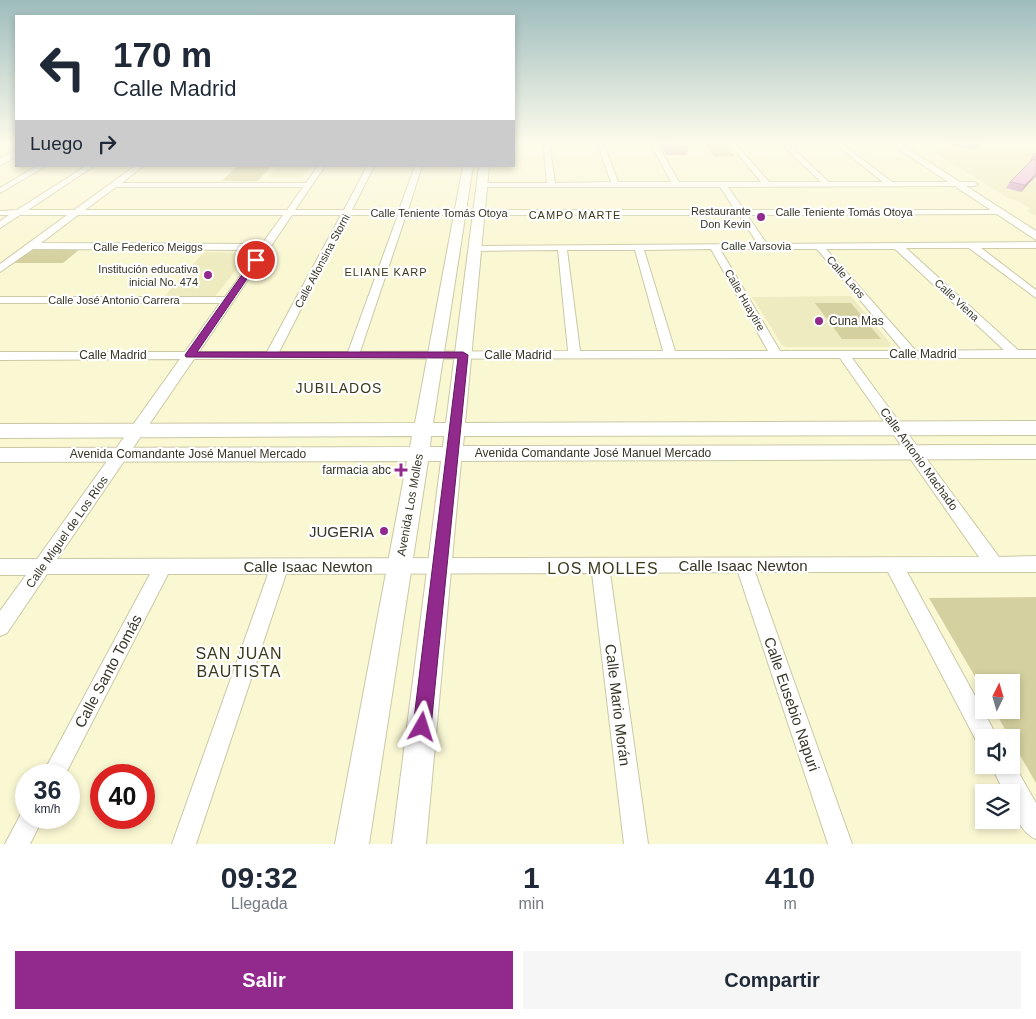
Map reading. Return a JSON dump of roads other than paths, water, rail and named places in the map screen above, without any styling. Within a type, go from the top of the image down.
[{"type":"street","points":[[0,191],[17,181]]},
{"type":"street","points":[[0,225],[67,181]]},
{"type":"street","points":[[0,268],[119,181]]},
{"type":"street","name":"Calle Miguel de Los Ríos","points":[[0,627],[311,181]]},
{"type":"street","name":"Calle Alfonsina Storni","points":[[271,355],[363,181]]},
{"type":"street","points":[[353,355],[414,181]]},
{"type":"street","name":"Avenida Los Molles","points":[[409,844],[475,248],[469,213],[468,181]]},
{"type":"street","name":"Avenida Los Molles","points":[[352,844],[436,355],[469,213],[481,181]]},
{"type":"street","points":[[529,181],[551,184],[974,184]]},
{"type":"street","points":[[887,181],[890,184]]},
{"type":"street","points":[[952,181],[1036,236]]},
{"type":"street","points":[[970,181],[1036,223]]},
{"type":"street","points":[[722,184],[764,246]]},
{"type":"street","points":[[114,185],[309,185]]},
{"type":"street","name":"Calle Teniente Tomás Otoya","points":[[0,213],[999,212]]},
{"type":"street","points":[[971,245],[1036,295]]},
{"type":"street","name":"Calle Varsovia","points":[[475,248],[1036,245]]},
{"type":"street","name":"Calle Federico Meiggs","points":[[30,246],[266,247]]},
{"type":"street","name":"Calle Laos","points":[[819,246],[912,354]]},
{"type":"street","name":"Calle Viena","points":[[898,246],[1015,354]]},
{"type":"street","points":[[562,247],[574,355]]},
{"type":"street","points":[[639,247],[670,354]]},
{"type":"street","name":"Calle Huaytire","points":[[714,247],[776,354]]},
{"type":"street","name":"Calle José Antonio Carrera","points":[[0,300],[228,300]]},
{"type":"street","name":"Calle Antonio Machado","points":[[844,354],[994,564]]},
{"type":"street","name":"Calle Madrid","points":[[0,356],[1036,354]]},
{"type":"street","name":"Avenida Comandante José Manuel Mercado","points":[[0,430],[1036,428]]},
{"type":"street","name":"Avenida Comandante José Manuel Mercado","points":[[0,455],[1036,452]]},
{"type":"street","points":[[893,564],[982,729]]},
{"type":"street","name":"Calle Isaac Newton","points":[[0,567],[1036,564]]},
{"type":"street","name":"Calle Mario Morán","points":[[600,565],[636,844]]},
{"type":"street","name":"Calle Eusebio Napuri","points":[[744,565],[840,844]]},
{"type":"street","points":[[184,844],[280,566]]},
{"type":"street","name":"Calle Santo Tomás","points":[[59,764],[163,567]]},
{"type":"street","points":[[1007,774],[1036,827]]},
{"type":"street","points":[[17,844],[25,829]]},
{"type":"place","name":"Restaurante Don Kevin","points":[[761,217]]},
{"type":"place","name":"Institución educativa inicial No. 474","points":[[208,275]]},
{"type":"place","name":"Cuna Mas","points":[[819,321]]},
{"type":"place","name":"farmacia abc","points":[[401,470]]},
{"type":"place","name":"JUGERIA","points":[[384,531]]},
{"type":"district","name":"CAMPO MARTE","points":[[575,215]]},
{"type":"district","name":"ELIANE KARP","points":[[386,272]]},
{"type":"district","name":"JUBILADOS","points":[[339,388]]},
{"type":"district","name":"LOS MOLLES","points":[[603,568]]},
{"type":"district","name":"SAN JUAN BAUTISTA","points":[[239,662]]}]
